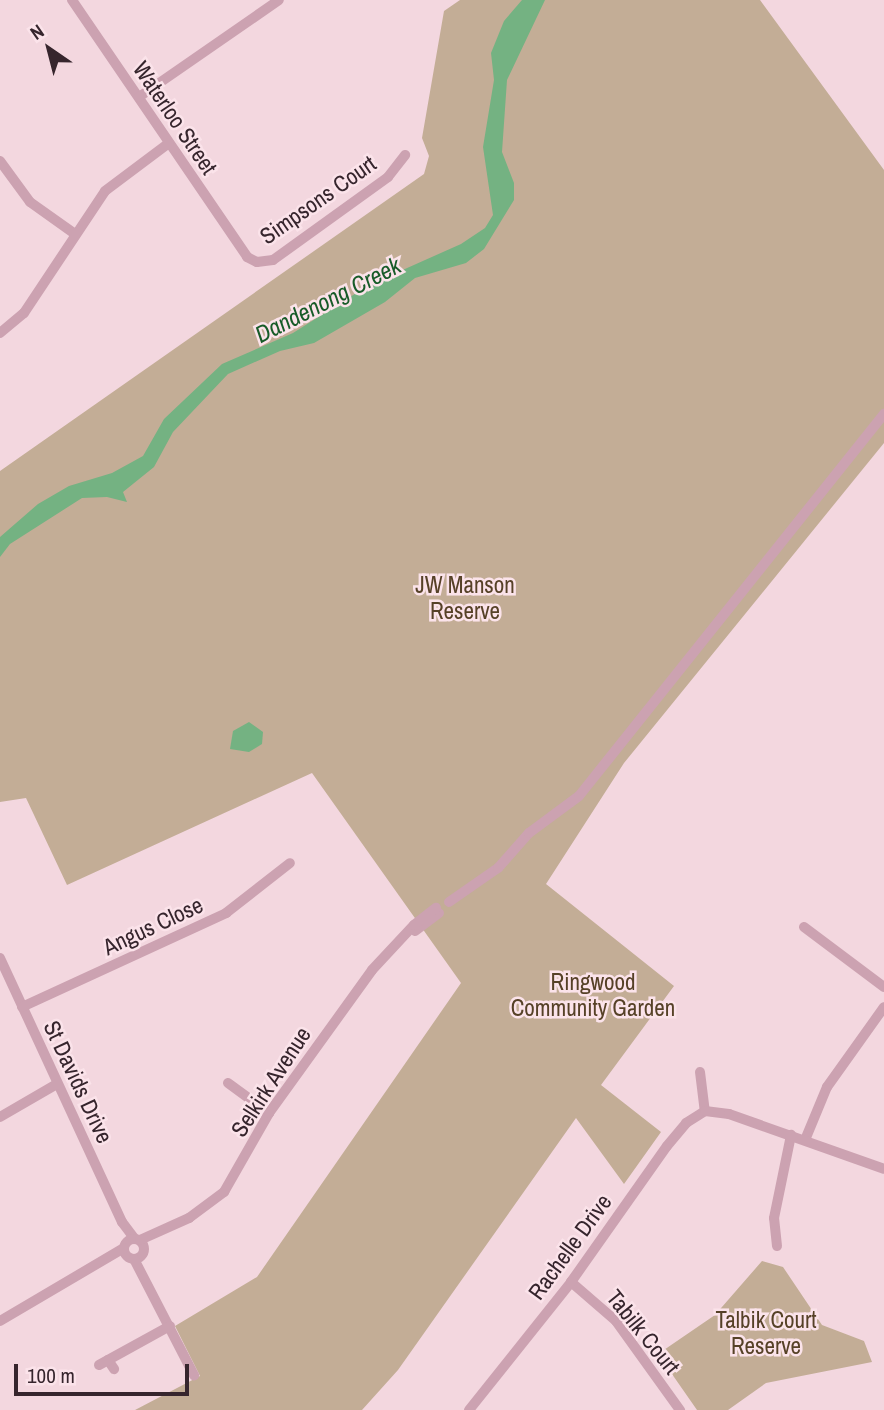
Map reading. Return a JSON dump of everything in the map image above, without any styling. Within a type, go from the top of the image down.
[{"type":"street","name":"Waterloo Street","points":[[72,0],[247,257]]},
{"type":"street","points":[[139,97],[279,0]]},
{"type":"street","points":[[0,333],[19,320],[75,234],[114,182],[169,143]]},
{"type":"street","name":"Simpsons Court","points":[[247,257],[257,262],[273,260],[388,177],[405,155]]},
{"type":"street","points":[[0,161],[30,202],[75,234]]},
{"type":"street","points":[[449,902],[498,868],[530,833],[579,796],[884,414]]},
{"type":"street","name":"Angus Close","points":[[22,1007],[226,913],[290,863]]},
{"type":"street","name":"Selkirk Avenue","points":[[124,1246],[138,1250],[224,1192],[268,1113],[372,970],[399,940],[438,911]]},
{"type":"street","points":[[803,927],[884,987]]},
{"type":"street","name":"St Davids Drive","points":[[0,958],[194,1375]]},
{"type":"street","points":[[805,1140],[827,1087],[884,1007]]},
{"type":"street","points":[[700,1072],[705,1111],[791,1135],[884,1169]]},
{"type":"street","points":[[228,1083],[268,1113]]},
{"type":"street","points":[[0,1116],[57,1084]]},
{"type":"street","name":"Rachelle Drive","points":[[469,1410],[571,1282],[667,1146],[686,1122],[705,1111]]},
{"type":"street","points":[[777,1246],[774,1218],[791,1135]]},
{"type":"street","name":"St Davids Drive","points":[[122,1222],[124,1246]]},
{"type":"street","points":[[104,1263],[124,1246],[138,1250]]},
{"type":"street","points":[[0,1321],[104,1263],[138,1250]]},
{"type":"street","name":"Tabilk Court","points":[[571,1282],[616,1321],[680,1410]]},
{"type":"street","points":[[107,1365],[170,1326]]},
{"type":"green space","points":[[460,0],[760,0],[884,170],[884,443],[624,763],[546,884],[674,986],[601,1085],[661,1132],[624,1184],[576,1118],[398,1370],[362,1410],[135,1410],[200,1376],[175,1326],[257,1277],[461,983],[312,773],[67,885],[26,798],[0,802],[0,471],[424,174],[429,156],[422,138],[444,11]]},
{"type":"green space","name":"Talbik Court Reserve","points":[[762,1261],[783,1267],[822,1325],[864,1341],[872,1362],[766,1383],[728,1410],[697,1410],[658,1354],[715,1315]]},
{"type":"shaded area","points":[[522,0],[545,0],[507,80],[502,152],[514,183],[514,200],[484,249],[466,263],[415,278],[385,302],[314,343],[280,351],[228,374],[173,432],[154,467],[123,492],[127,502],[107,497],[82,498],[10,544],[0,557],[0,537],[38,504],[69,486],[112,473],[143,456],[164,419],[222,364],[293,333],[369,285],[461,244],[485,228],[493,215],[483,147],[494,80],[491,53],[504,21]]},
{"type":"shaded area","points":[[249,722],[263,732],[262,744],[249,752],[230,749],[233,731]]},
{"type":"water label","name":"Dandenong Creek","points":[[328,300]]},
{"type":"park label","name":"JW Manson Reserve","points":[[465,598]]},
{"type":"park label","name":"Ringwood Community Garden","points":[[593,995]]}]
